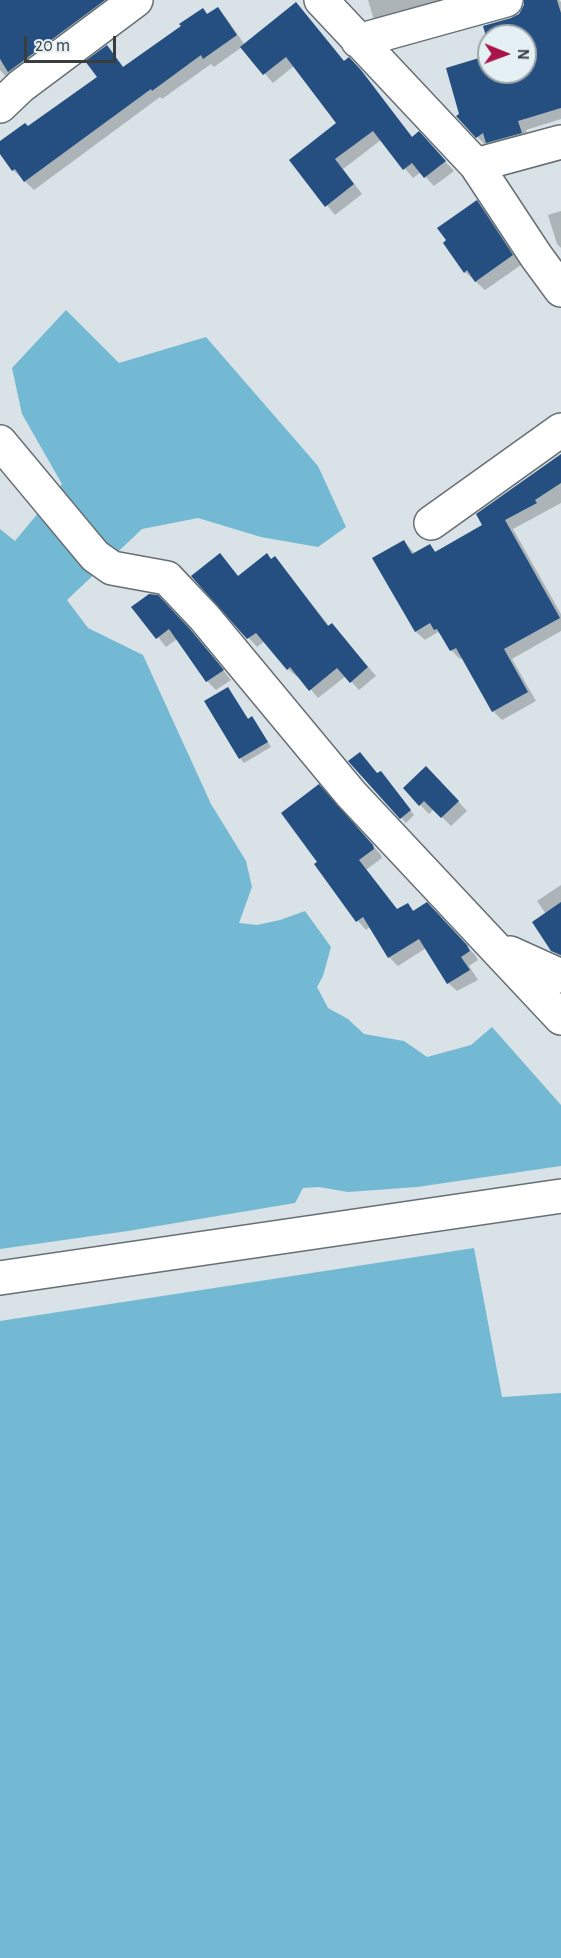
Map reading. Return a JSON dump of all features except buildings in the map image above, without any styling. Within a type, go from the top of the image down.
[{"type":"street","points":[[0,106],[21,86],[136,0]]},
{"type":"street","points":[[321,0],[476,165],[561,290]]},
{"type":"street","points":[[358,41],[506,0]]},
{"type":"street","points":[[476,165],[561,142]]},
{"type":"street","points":[[431,523],[561,430]]},
{"type":"street","points":[[0,442],[94,556],[112,568],[167,578],[204,617],[351,794],[561,1018]]},
{"type":"street","points":[[497,948],[561,976]]},
{"type":"street","points":[[0,1278],[561,1196]]},
{"type":"shaded area","points":[[66,310],[119,363],[206,337],[318,466],[346,527],[318,547],[261,537],[198,518],[142,529],[67,600],[88,628],[143,655],[211,804],[246,861],[252,887],[239,923],[257,925],[305,911],[331,947],[323,976],[317,987],[328,1008],[348,1019],[364,1034],[404,1041],[427,1057],[471,1045],[492,1027],[561,1105],[561,1166],[417,1187],[348,1192],[319,1187],[303,1188],[295,1203],[128,1231],[0,1249],[0,529],[15,541],[62,484],[22,414],[12,368]]},
{"type":"shaded area","points":[[474,1248],[502,1397],[561,1393],[561,1958],[0,1958],[0,1321]]}]
